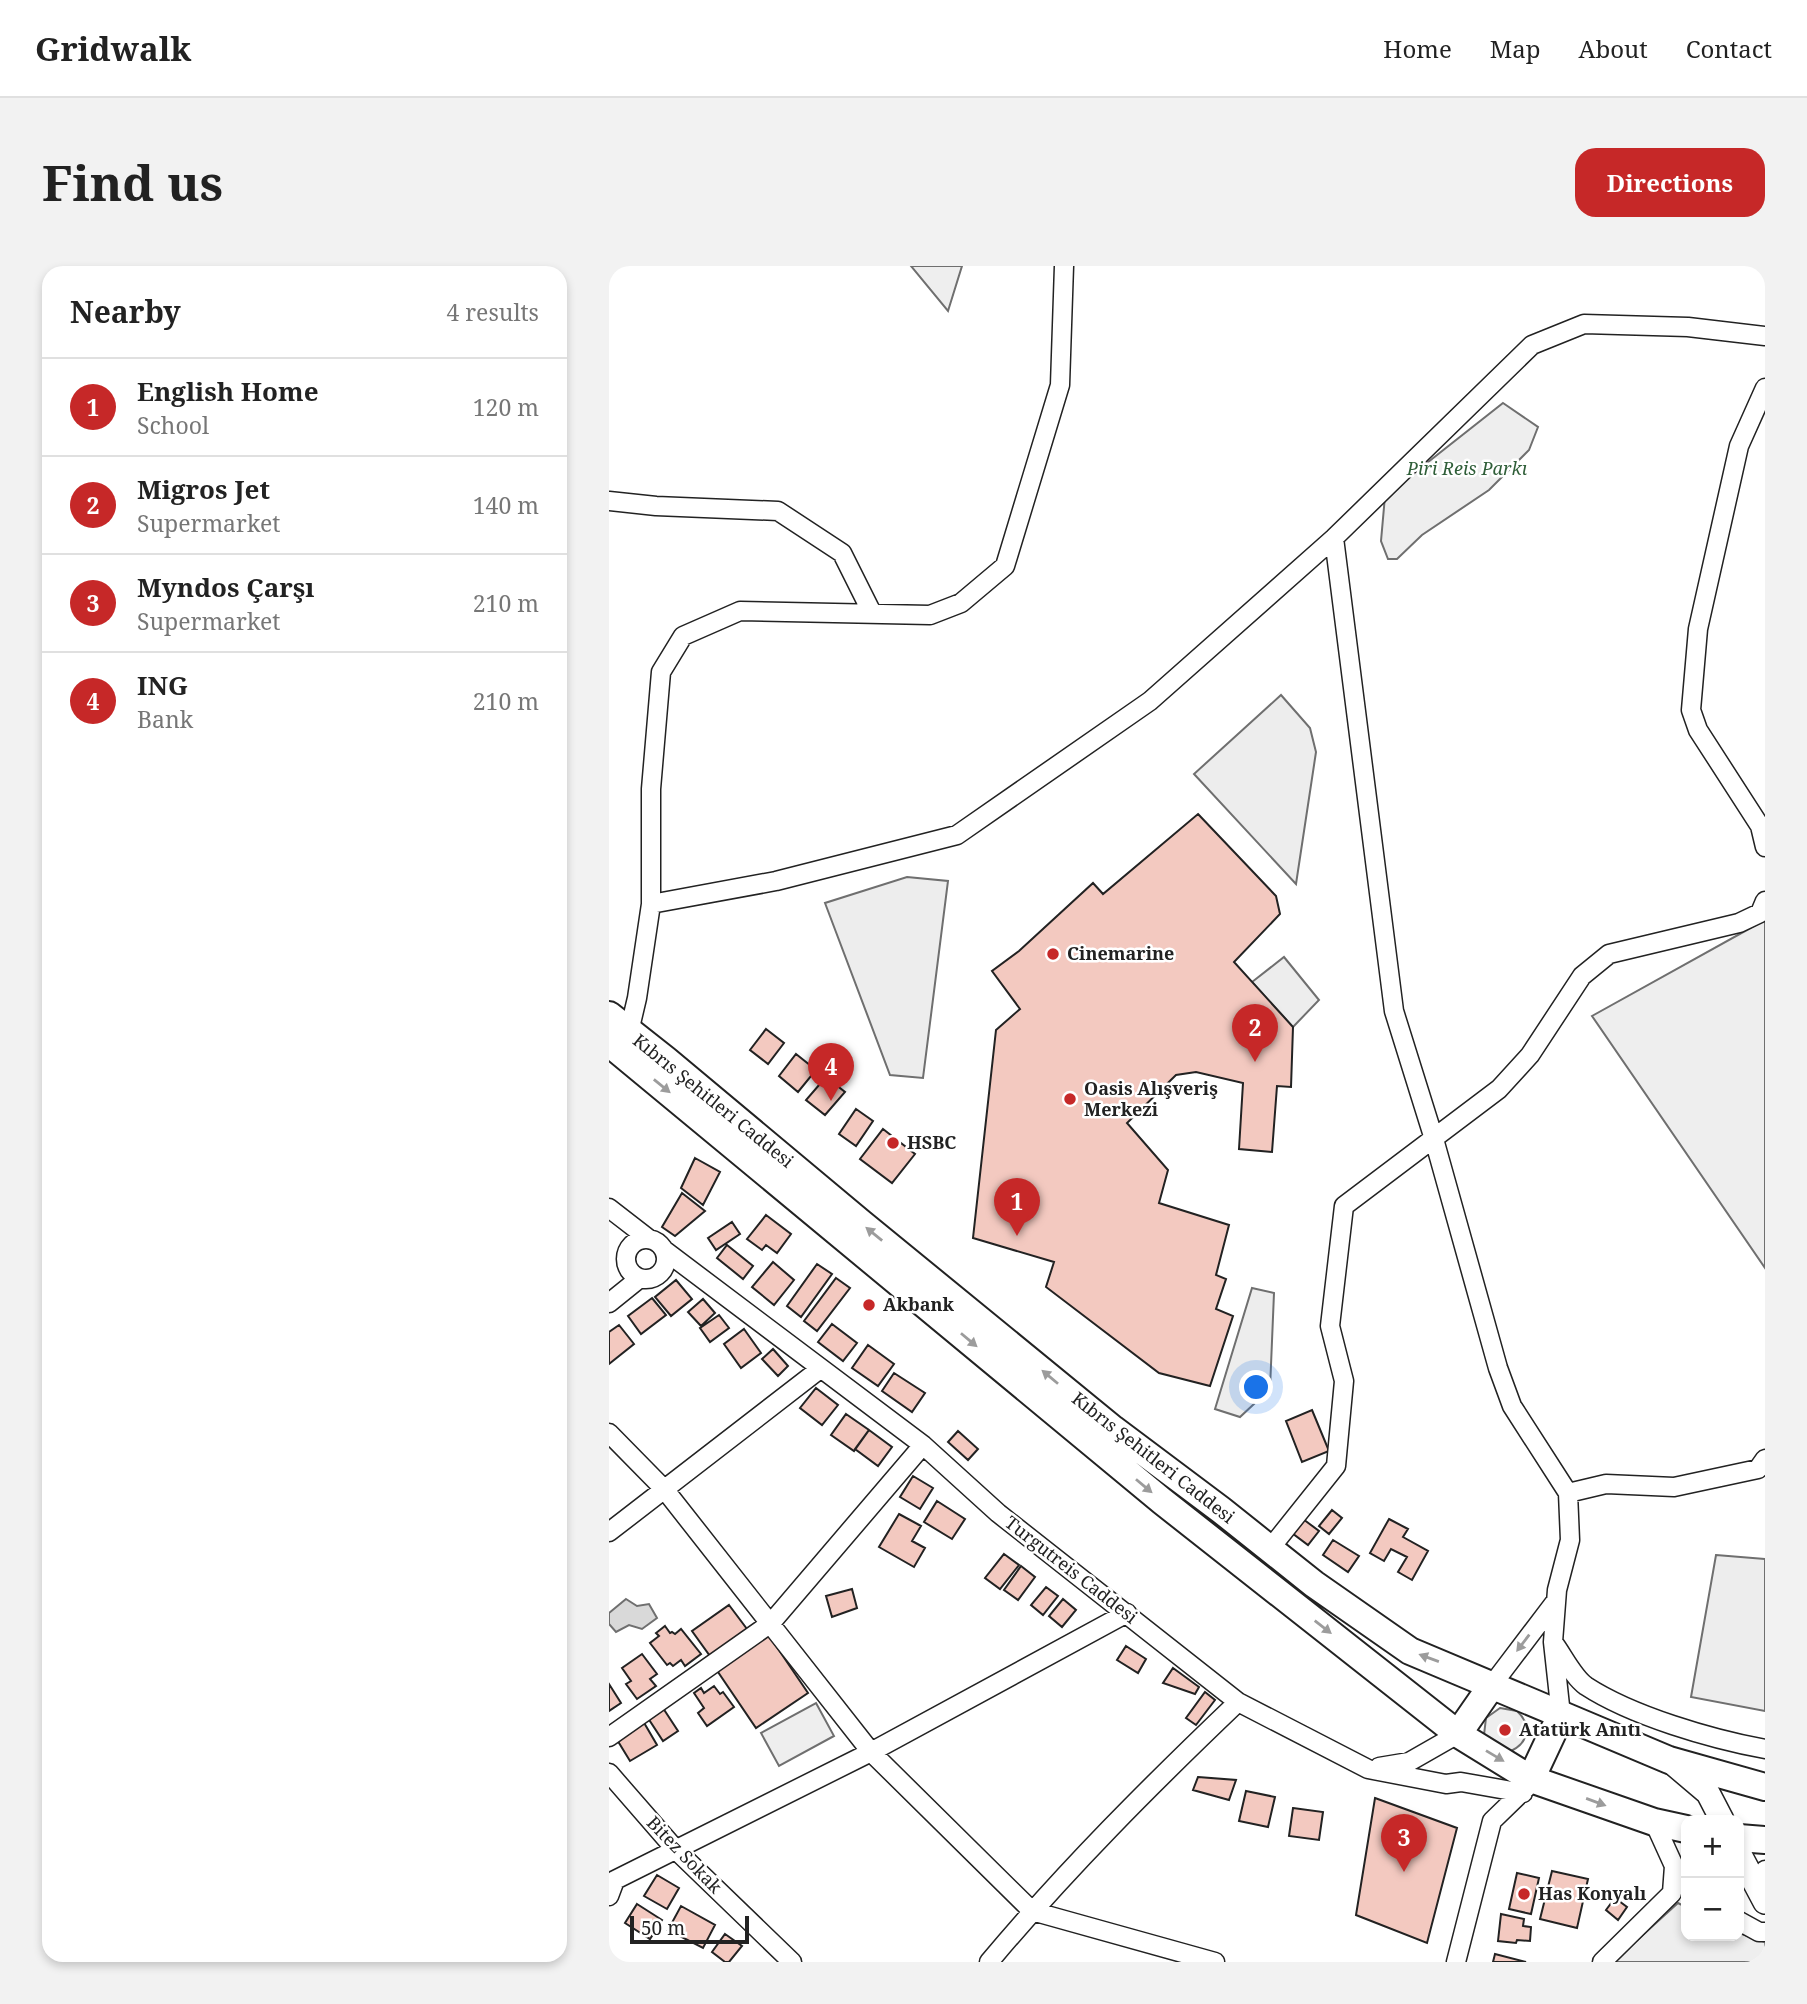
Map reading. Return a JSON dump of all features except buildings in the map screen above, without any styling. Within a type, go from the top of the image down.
[{"type":"highway","name":"Kıbrıs Şehitleri Caddesi","points":[[616,1030],[666,1060],[1113,1429],[1314,1584],[1410,1651],[1669,1760],[1765,1787]]},
{"type":"highway","name":"Kıbrıs Şehitleri Caddesi","points":[[616,1030],[1162,1501],[1527,1786],[1681,1828]]},
{"type":"highway","points":[[1458,1734],[1492,1685]]},
{"type":"highway","points":[[1527,1786],[1561,1715]]},
{"type":"highway","points":[[1744,1838],[1765,1840]]},
{"type":"main road","points":[[1669,1760],[1708,1793],[1719,1815]]},
{"type":"main road","points":[[1744,1862],[1765,1902]]},
{"type":"street","points":[[616,1030],[637,998],[651,904],[651,789],[661,672],[683,636],[740,611],[930,615],[961,603],[1005,566],[1060,385],[1064,266]]},
{"type":"street","points":[[651,904],[776,881],[957,835],[1150,701],[1334,538],[1532,345],[1584,324],[1688,327],[1765,336]]},
{"type":"street","points":[[1765,388],[1739,446],[1698,629],[1691,710],[1697,730],[1760,826],[1765,847]]},
{"type":"street","points":[[609,500],[656,506],[778,511],[842,553],[872,613]]},
{"type":"street","points":[[1334,538],[1394,1011],[1434,1139],[1498,1368],[1512,1406],[1568,1493],[1570,1540],[1555,1602],[1553,1642],[1561,1715]]},
{"type":"street","points":[[1269,1550],[1336,1466],[1344,1381],[1330,1326],[1344,1206],[1499,1089],[1530,1055],[1582,976],[1609,954],[1739,923],[1760,913],[1765,901]]},
{"type":"street","points":[[613,1216],[655,1241],[664,1250],[663,1269]]},
{"type":"street","points":[[613,1216],[629,1270],[640,1278]]},
{"type":"street","points":[[612,1300],[631,1245],[642,1239],[649,1239]]},
{"type":"street","name":"Turgutreis Caddesi","points":[[664,1250],[923,1445],[998,1513],[1238,1702],[1368,1769],[1446,1784],[1461,1782],[1527,1786]]},
{"type":"street","points":[[612,1300],[640,1278],[653,1277],[663,1269],[683,1266]]},
{"type":"street","points":[[609,1532],[820,1369]]},
{"type":"street","points":[[609,1433],[665,1490],[871,1752],[1032,1911],[1215,1962]]},
{"type":"street","points":[[609,1737],[771,1623],[923,1445]]},
{"type":"street","points":[[1568,1493],[1606,1484],[1674,1487],[1758,1469],[1765,1459]]},
{"type":"street","points":[[1492,1685],[1555,1602]]},
{"type":"street","points":[[609,1896],[615,1880],[871,1752],[1127,1614]]},
{"type":"street","points":[[1553,1642],[1584,1684],[1633,1710],[1696,1731],[1765,1749]]},
{"type":"street","points":[[989,1962],[1032,1911],[1161,1777],[1238,1702]]},
{"type":"street","points":[[1368,1769],[1409,1762],[1458,1734]]},
{"type":"street","name":"Bitez Sokak","points":[[609,1773],[676,1850],[792,1962]]},
{"type":"street","points":[[1456,1962],[1492,1821],[1527,1786]]},
{"type":"street","points":[[1602,1962],[1672,1892],[1680,1872],[1654,1822]]},
{"type":"street","points":[[1765,1870],[1765,1887]]},
{"type":"street","points":[[1744,1924],[1765,1933]]},
{"type":"green space","points":[[911,266],[962,266],[948,311]]},
{"type":"green space","name":"Piri Reis Parkı","points":[[1503,403],[1538,427],[1529,450],[1489,490],[1422,535],[1397,559],[1388,559],[1381,541],[1385,496]]},
{"type":"green space","points":[[1765,920],[1765,1268],[1592,1016]]},
{"type":"green space","points":[[816,1703],[834,1736],[779,1766],[761,1733]]},
{"type":"green space","points":[[1500,1708],[1517,1711],[1525,1722],[1525,1738],[1511,1751],[1484,1735],[1486,1718]]},
{"type":"green space","points":[[1678,1903],[1681,1904],[1681,1941],[1744,1941],[1744,1935],[1765,1942],[1765,1962],[1613,1962]]},
{"type":"shaded area","points":[[1281,695],[1310,728],[1316,752],[1296,884],[1194,774]]},
{"type":"shaded area","points":[[907,877],[948,881],[923,1078],[890,1075],[825,903]]},
{"type":"shaded area","points":[[1284,957],[1319,1000],[1293,1027],[1252,982]]},
{"type":"shaded area","points":[[1252,1288],[1274,1293],[1270,1389],[1240,1417],[1215,1409]]},
{"type":"shaded area","points":[[1716,1555],[1765,1559],[1765,1711],[1691,1697]]},
{"type":"shaded area","points":[[626,1599],[637,1606],[649,1604],[657,1618],[642,1629],[629,1625],[616,1632],[609,1624],[609,1613]]},
{"type":"place","name":"Cinemarine","points":[[1053,954]]},
{"type":"place","name":"Migros Jet","points":[[1255,1062]]},
{"type":"place","name":"Oasis Alışveriş Merkezi","points":[[1070,1099]]},
{"type":"place","name":"ING","points":[[831,1101]]},
{"type":"place","name":"HSBC","points":[[893,1143]]},
{"type":"place","name":"English Home","points":[[1017,1236]]},
{"type":"place","name":"Akbank","points":[[869,1305]]},
{"type":"place","name":"Atatürk Anıtı","points":[[1505,1730]]},
{"type":"place","name":"Myndos Çarşı","points":[[1404,1872]]},
{"type":"place","name":"Has Konyalı","points":[[1524,1894]]}]
